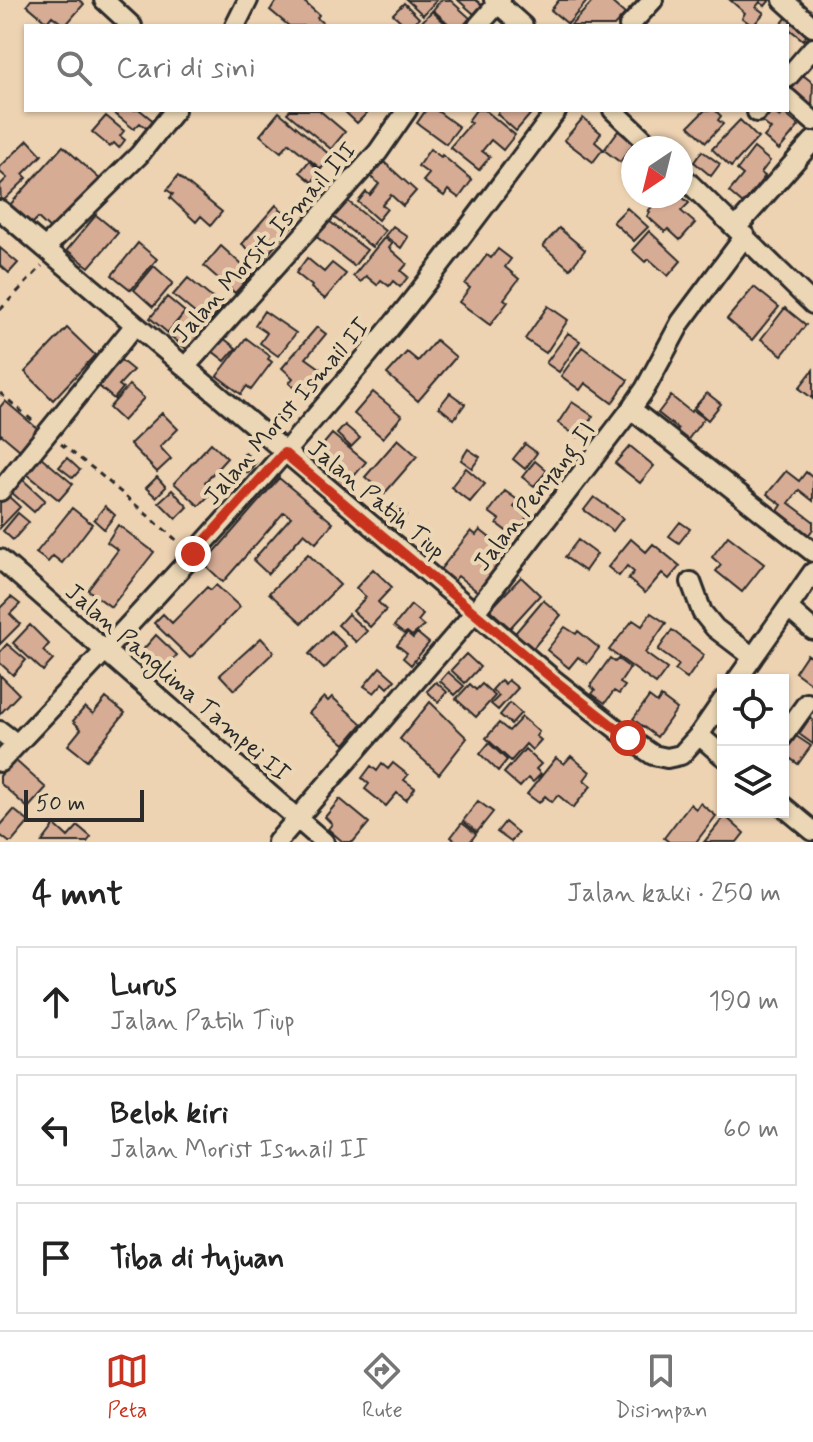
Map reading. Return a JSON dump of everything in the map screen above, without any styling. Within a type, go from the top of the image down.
[{"type":"street","points":[[104,0],[130,24]]},
{"type":"street","points":[[236,24],[248,0]]},
{"type":"street","points":[[631,24],[653,0]]},
{"type":"street","points":[[783,0],[813,27]]},
{"type":"street","points":[[480,24],[498,1],[521,24]]},
{"type":"street","points":[[789,76],[813,48]]},
{"type":"street","points":[[789,100],[813,121]]},
{"type":"street","points":[[49,251],[139,155],[173,112]]},
{"type":"street","name":"Jalan Morsit Ismail III","points":[[185,367],[378,152],[406,112]]},
{"type":"street","name":"Jalan Morist Ismail II","points":[[0,762],[284,453],[404,310],[555,112]]},
{"type":"street","points":[[615,112],[640,136]]},
{"type":"street","name":"Jalan Penyang II","points":[[277,842],[475,612],[631,409],[681,322],[741,232],[813,142]]},
{"type":"street","points":[[693,186],[813,304]]},
{"type":"street","name":"Jalan Patih Tiup","points":[[0,210],[284,453],[554,680],[628,738],[653,755],[667,758],[681,755],[717,709]]},
{"type":"street","points":[[0,491],[135,325]]},
{"type":"street","points":[[631,409],[813,552]]},
{"type":"street","name":"Jalan Panglima Tampei II","points":[[0,559],[324,842]]},
{"type":"street","points":[[741,674],[813,572]]},
{"type":"street","points":[[691,582],[702,612],[715,628],[753,657]]},
{"type":"street","points":[[788,608],[810,622]]},
{"type":"street","points":[[789,728],[807,703]]},
{"type":"street","points":[[0,731],[17,744]]},
{"type":"street","points":[[699,735],[717,751]]},
{"type":"street","points":[[789,811],[813,831]]},
{"type":"path","points":[[0,310],[49,251]]},
{"type":"path","points":[[0,393],[193,554]]},
{"type":"building","points":[[31,0],[79,0],[84,4],[67,24],[52,16],[47,22],[27,5]]},
{"type":"building","points":[[278,0],[302,0],[319,15],[317,18],[324,24],[287,24],[270,10]]},
{"type":"building","points":[[407,0],[437,0],[423,15]]},
{"type":"building","points":[[441,0],[450,0],[470,18],[465,24],[449,24],[433,10]]},
{"type":"building","points":[[458,0],[476,0],[482,5],[474,14]]},
{"type":"building","points":[[559,0],[588,0],[568,24],[551,10]]},
{"type":"building","points":[[594,0],[609,0],[625,14],[616,24],[572,24]]},
{"type":"building","points":[[730,0],[770,0],[765,6],[760,2],[756,7],[764,13],[755,24],[742,18],[745,13]]},
{"type":"building","points":[[404,3],[419,18],[413,24],[404,24],[393,14]]},
{"type":"building","points":[[432,11],[446,24],[420,24]]},
{"type":"building","points":[[791,12],[812,29],[803,40],[789,29],[789,24],[782,23]]},
{"type":"building","points":[[803,75],[813,83],[812,109],[790,90]]},
{"type":"building","points":[[113,112],[142,112],[156,123],[150,131],[140,123],[134,129]]},
{"type":"building","points":[[279,112],[331,156],[321,169],[289,143],[281,152],[260,135]]},
{"type":"building","points":[[321,112],[345,132],[331,149],[287,113]]},
{"type":"building","points":[[345,112],[368,112],[357,123]]},
{"type":"building","points":[[425,112],[439,112],[459,127],[446,144],[417,123]]},
{"type":"building","points":[[475,112],[487,112],[515,135],[503,150],[491,140],[482,151],[490,157],[479,170],[450,147],[471,123],[468,121]]},
{"type":"building","points":[[498,112],[532,112],[516,131],[497,114]]},
{"type":"building","points":[[703,112],[717,112],[721,116],[718,120],[723,124],[706,142],[689,126]]},
{"type":"building","points":[[767,112],[780,117],[784,113],[799,126],[779,150],[764,137],[771,129],[760,120]]},
{"type":"building","points":[[106,116],[124,131],[120,136],[125,140],[119,148],[114,143],[110,147],[92,132]]},
{"type":"building","points":[[583,118],[601,133],[595,142],[603,149],[593,162],[564,140]]},
{"type":"building","points":[[740,120],[758,138],[731,167],[712,149]]},
{"type":"building","points":[[618,131],[625,136],[621,136],[620,162],[604,150]]},
{"type":"building","points":[[28,140],[42,155],[23,174],[27,178],[1,203],[0,185],[7,178],[0,172],[0,167]]},
{"type":"building","points":[[63,146],[102,181],[54,233],[38,218],[29,227],[8,207]]},
{"type":"building","points":[[754,148],[770,161],[761,173],[765,176],[743,204],[729,192],[743,175],[737,170]]},
{"type":"building","points":[[430,149],[472,180],[459,198],[448,190],[444,196],[423,181],[429,174],[418,166]]},
{"type":"building","points":[[702,151],[720,164],[711,176],[694,162]]},
{"type":"building","points":[[309,161],[320,171],[312,182],[300,172]]},
{"type":"building","points":[[384,162],[416,191],[403,206],[391,195],[382,205],[387,209],[378,220],[358,202],[366,192],[370,195],[379,184],[371,177]]},
{"type":"building","points":[[178,176],[222,212],[211,225],[201,216],[196,222],[170,198],[173,194],[167,190]]},
{"type":"building","points":[[345,199],[385,231],[372,247],[332,216]]},
{"type":"building","points":[[276,205],[295,222],[262,261],[242,244]]},
{"type":"building","points":[[627,208],[648,227],[634,241],[613,222]]},
{"type":"building","points":[[651,208],[684,208],[681,211],[695,223],[680,240],[647,216]]},
{"type":"building","points":[[96,215],[118,233],[89,267],[67,250]]},
{"type":"building","points":[[325,218],[367,250],[354,266],[313,234]]},
{"type":"building","points":[[393,226],[408,237],[401,248],[385,236]]},
{"type":"building","points":[[559,228],[585,250],[570,269],[543,246]]},
{"type":"building","points":[[649,231],[681,261],[668,276],[649,259],[645,262],[632,250]]},
{"type":"building","points":[[384,238],[392,244],[389,248],[407,264],[401,271],[408,277],[400,287],[393,281],[389,286],[381,280],[377,285],[366,276],[361,282],[353,276]]},
{"type":"building","points":[[138,243],[157,259],[131,290],[112,275]]},
{"type":"building","points":[[221,246],[252,274],[235,293],[204,266]]},
{"type":"building","points":[[0,248],[18,263],[9,273],[0,265]]},
{"type":"building","points":[[498,249],[511,259],[505,267],[519,279],[504,299],[508,302],[490,325],[459,302],[470,288],[465,284],[487,255],[491,258]]},
{"type":"building","points":[[307,258],[324,272],[332,263],[346,274],[325,299],[296,273]]},
{"type":"building","points":[[154,266],[173,283],[153,307],[134,290]]},
{"type":"building","points":[[188,278],[223,307],[208,324],[173,295]]},
{"type":"building","points":[[754,287],[779,307],[752,340],[727,319]]},
{"type":"building","points":[[167,297],[185,312],[168,333],[150,318]]},
{"type":"building","points":[[548,306],[568,320],[546,353],[525,339]]},
{"type":"building","points":[[785,308],[806,325],[782,355],[761,339]]},
{"type":"building","points":[[264,311],[296,333],[278,356],[260,343],[267,333],[255,325]]},
{"type":"building","points":[[185,312],[207,330],[189,351],[167,333]]},
{"type":"building","points":[[317,327],[326,334],[306,358],[324,371],[304,395],[289,383],[293,378],[282,368]]},
{"type":"building","points":[[67,328],[95,355],[53,400],[25,372]]},
{"type":"building","points":[[568,333],[580,341],[559,372],[546,363]]},
{"type":"building","points":[[218,334],[236,348],[225,361],[207,347]]},
{"type":"building","points":[[246,338],[270,356],[268,359],[272,362],[251,390],[247,386],[241,394],[217,376]]},
{"type":"building","points":[[436,340],[456,357],[418,401],[387,374],[407,352],[418,361]]},
{"type":"building","points":[[582,347],[628,380],[612,403],[585,383],[580,390],[561,376]]},
{"type":"building","points":[[118,358],[133,370],[119,385],[123,388],[114,399],[96,384]]},
{"type":"building","points":[[813,370],[813,399],[799,388]]},
{"type":"building","points":[[129,385],[144,398],[123,421],[109,408]]},
{"type":"building","points":[[373,392],[402,416],[383,438],[354,414]]},
{"type":"building","points":[[450,393],[465,404],[454,419],[439,407]]},
{"type":"building","points":[[707,393],[721,404],[708,420],[694,408]]},
{"type":"building","points":[[671,396],[704,418],[683,446],[672,437],[678,429],[658,413]]},
{"type":"building","points":[[5,401],[38,429],[20,450],[0,435],[0,407]]},
{"type":"building","points":[[572,402],[593,416],[578,437],[558,423]]},
{"type":"building","points":[[162,413],[178,429],[160,447],[171,459],[157,472],[130,444]]},
{"type":"building","points":[[345,425],[360,438],[351,447],[337,434]]},
{"type":"building","points":[[332,434],[366,462],[337,496],[312,475],[325,459],[317,452]]},
{"type":"building","points":[[398,439],[417,456],[384,494],[365,477]]},
{"type":"building","points":[[211,443],[227,458],[205,482],[214,490],[199,506],[174,483]]},
{"type":"building","points":[[525,444],[537,453],[525,469],[513,459]]},
{"type":"building","points":[[630,446],[654,466],[640,483],[615,463]]},
{"type":"building","points":[[468,449],[480,457],[472,468],[461,460]]},
{"type":"building","points":[[245,453],[256,462],[248,473],[236,464]]},
{"type":"building","points":[[41,457],[73,484],[59,500],[27,474]]},
{"type":"building","points":[[67,458],[80,470],[73,478],[59,467]]},
{"type":"building","points":[[535,461],[547,471],[534,486],[522,477]]},
{"type":"building","points":[[466,468],[485,484],[470,502],[451,487]]},
{"type":"building","points":[[786,471],[799,481],[806,472],[813,478],[813,501],[799,490],[789,503],[813,521],[813,529],[807,537],[776,514],[782,505],[767,494]]},
{"type":"building","points":[[229,472],[239,481],[229,493],[218,484]]},
{"type":"building","points":[[157,477],[166,487],[156,497],[146,488]]},
{"type":"building","points":[[279,478],[333,523],[316,543],[304,533],[268,574],[253,560],[291,517],[284,512],[223,582],[204,564]]},
{"type":"building","points":[[22,479],[45,500],[34,512],[11,492]]},
{"type":"building","points":[[172,490],[188,507],[176,519],[159,502]]},
{"type":"building","points":[[505,491],[519,501],[514,507],[527,517],[513,536],[497,524],[500,520],[489,512]]},
{"type":"building","points":[[7,495],[20,507],[0,528],[0,502]]},
{"type":"building","points":[[594,497],[623,518],[613,531],[584,510]]},
{"type":"building","points":[[393,504],[406,515],[393,533],[379,522]]},
{"type":"building","points":[[105,506],[115,515],[104,529],[94,520]]},
{"type":"building","points":[[72,508],[92,524],[62,563],[53,556],[48,562],[36,553]]},
{"type":"building","points":[[18,513],[29,522],[13,540],[3,531]]},
{"type":"building","points":[[680,522],[690,529],[679,543],[669,536]]},
{"type":"building","points":[[118,525],[154,552],[111,607],[88,590],[118,550],[107,542]]},
{"type":"building","points":[[480,530],[509,553],[478,592],[458,576],[450,585],[436,575],[471,531],[476,535]]},
{"type":"building","points":[[728,536],[764,564],[742,592],[716,571],[721,565],[712,557]]},
{"type":"building","points":[[631,539],[646,552],[653,544],[680,566],[669,579],[662,573],[645,593],[628,579],[634,572],[627,566],[619,576],[608,567]]},
{"type":"building","points":[[578,540],[597,554],[585,571],[565,557]]},
{"type":"building","points":[[308,554],[340,585],[302,623],[269,593]]},
{"type":"building","points":[[373,569],[392,587],[378,602],[386,610],[370,627],[353,611],[366,597],[356,588]]},
{"type":"building","points":[[521,577],[540,595],[510,628],[490,610]]},
{"type":"building","points":[[216,585],[240,607],[190,658],[154,623],[163,614],[172,623],[207,587],[211,590]]},
{"type":"building","points":[[11,597],[20,604],[10,614],[20,624],[0,644],[0,608]]},
{"type":"building","points":[[543,600],[561,615],[529,653],[511,638]]},
{"type":"building","points":[[411,605],[423,615],[418,621],[424,626],[412,636],[394,626]]},
{"type":"building","points":[[651,613],[666,623],[645,653],[667,669],[656,684],[609,650],[633,620],[642,626]]},
{"type":"building","points":[[348,614],[367,631],[356,642],[338,625]]},
{"type":"building","points":[[30,625],[49,644],[43,651],[53,660],[43,671],[13,643]]},
{"type":"building","points":[[565,627],[576,634],[578,631],[599,648],[587,664],[578,657],[569,668],[547,650]]},
{"type":"building","points":[[672,630],[704,655],[687,679],[675,670],[679,665],[658,650]]},
{"type":"building","points":[[331,631],[346,646],[324,669],[309,654]]},
{"type":"building","points":[[407,633],[413,638],[417,633],[429,643],[411,665],[403,658],[407,653],[397,645]]},
{"type":"building","points":[[156,635],[177,655],[166,667],[169,670],[157,682],[133,661]]},
{"type":"building","points":[[261,638],[274,652],[234,690],[220,675]]},
{"type":"building","points":[[7,644],[26,660],[13,675],[0,663],[0,652]]},
{"type":"building","points":[[466,654],[480,667],[465,683],[451,670]]},
{"type":"building","points":[[807,654],[813,658],[813,685],[795,672]]},
{"type":"building","points":[[610,658],[615,662],[618,659],[630,668],[620,683],[625,686],[619,694],[614,691],[605,703],[592,694],[595,690],[590,686]]},
{"type":"building","points":[[380,667],[395,680],[388,688],[383,683],[374,693],[364,686]]},
{"type":"building","points":[[448,672],[464,686],[455,695],[440,681]]},
{"type":"building","points":[[0,675],[19,694],[0,714]]},
{"type":"building","points":[[501,680],[505,684],[508,680],[518,688],[498,710],[491,704],[499,696],[492,690]]},
{"type":"building","points":[[436,682],[447,692],[438,702],[427,691]]},
{"type":"building","points":[[470,684],[476,690],[482,684],[495,696],[476,717],[456,699]]},
{"type":"building","points":[[324,697],[328,701],[332,697],[362,724],[345,744],[309,713]]},
{"type":"building","points":[[649,697],[657,703],[661,697],[677,709],[657,737],[633,719]]},
{"type":"building","points":[[106,698],[125,713],[87,760],[68,745],[81,729],[73,721],[85,707],[93,714]]},
{"type":"building","points":[[430,702],[467,738],[439,774],[400,739]]},
{"type":"building","points":[[510,703],[521,713],[511,724],[500,715]]},
{"type":"building","points":[[522,717],[539,732],[536,736],[541,740],[532,750],[526,744],[511,761],[486,738],[499,723],[509,731]]},
{"type":"building","points":[[810,718],[813,720],[813,744],[799,734]]},
{"type":"building","points":[[796,736],[811,746],[798,764],[789,758],[789,746]]},
{"type":"building","points":[[489,743],[507,760],[498,771],[480,754]]},
{"type":"building","points":[[525,749],[541,764],[536,769],[541,774],[533,782],[528,778],[520,787],[504,773]]},
{"type":"building","points":[[571,756],[590,772],[584,780],[591,786],[573,808],[558,795],[552,802],[545,796],[539,803],[527,794],[556,758],[564,764]]},
{"type":"building","points":[[15,760],[46,788],[28,808],[0,783],[0,776]]},
{"type":"building","points":[[393,763],[408,775],[404,780],[415,788],[406,800],[397,793],[386,806],[365,789],[369,784],[362,778],[371,766],[377,771],[382,764],[388,769]]},
{"type":"building","points":[[340,799],[369,823],[353,842],[343,842],[328,829],[332,824],[325,817]]},
{"type":"building","points":[[478,801],[493,812],[477,832],[463,821]]},
{"type":"building","points":[[700,803],[716,816],[696,842],[669,842],[664,838],[690,804],[696,809]]},
{"type":"building","points":[[14,810],[29,822],[9,842],[0,835],[0,826]]},
{"type":"building","points":[[723,818],[744,833],[737,842],[704,842]]},
{"type":"building","points":[[505,822],[518,833],[511,842],[497,832]]},
{"type":"building","points":[[462,823],[476,834],[470,842],[457,842],[451,837]]},
{"type":"building","points":[[55,825],[68,837],[78,826],[91,837],[87,842],[42,842]]},
{"type":"route","points":[[193,554],[284,453],[554,680],[628,738]]}]
